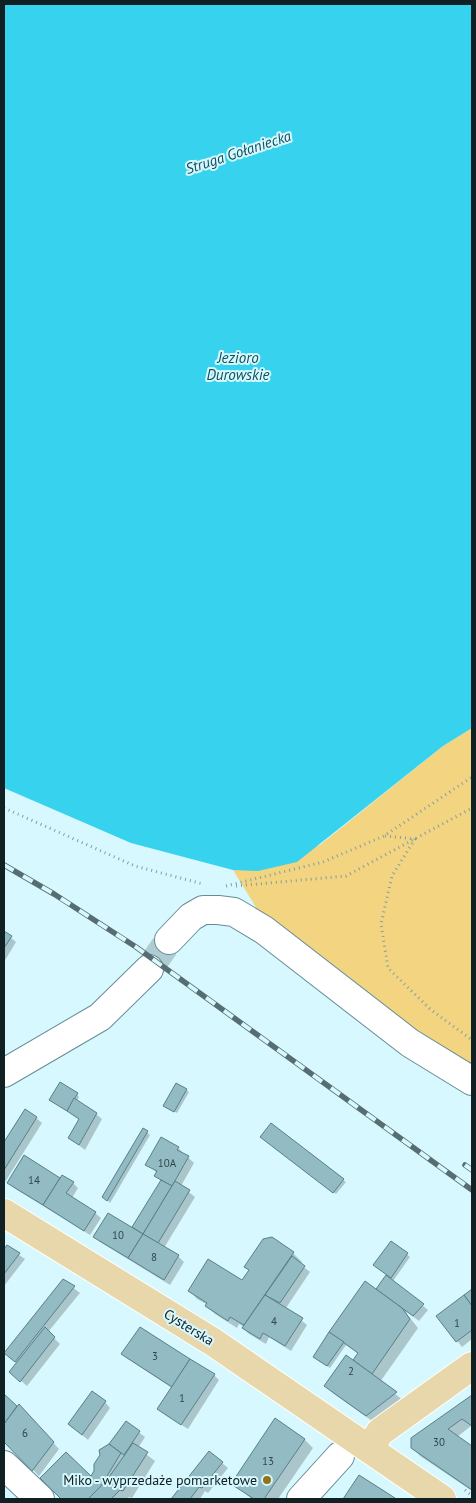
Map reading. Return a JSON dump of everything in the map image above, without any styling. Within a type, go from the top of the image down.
[{"type":"main road","name":"Cysterska","points":[[4,1213],[188,1326],[442,1499]]},
{"type":"main road","points":[[369,1449],[380,1432],[472,1366]]},
{"type":"street","points":[[170,940],[191,917],[203,910],[234,912],[264,930],[410,1042],[472,1081]]},
{"type":"street","points":[[4,1073],[100,1017],[149,969]]},
{"type":"street","points":[[301,1499],[340,1456]]},
{"type":"street","points":[[4,1465],[40,1499]]},
{"type":"path","points":[[472,777],[384,836],[323,862],[217,888],[346,876],[472,808]]},
{"type":"path","points":[[4,808],[135,866],[208,886]]},
{"type":"path","points":[[384,836],[415,839]]},
{"type":"path","points":[[415,839],[392,876],[381,924],[388,968],[430,1009],[472,1040]]},
{"type":"shaded area","points":[[472,728],[472,1067],[418,1033],[259,912],[233,870],[320,845],[443,746]]},
{"type":"water","name":"Jezioro Durowskie","points":[[4,4],[472,4],[472,728],[443,746],[297,862],[258,871],[233,870],[131,843],[4,788]]},
{"type":"building","points":[[4,931],[12,936],[4,948]]},
{"type":"building","points":[[60,1082],[78,1093],[67,1111],[49,1100]]},
{"type":"building","points":[[176,1083],[187,1089],[174,1112],[163,1106]]},
{"type":"building","points":[[74,1098],[97,1113],[79,1145],[68,1138],[79,1119],[67,1111]]},
{"type":"building","points":[[25,1109],[37,1117],[4,1170],[4,1142]]},
{"type":"building","points":[[271,1123],[344,1179],[333,1193],[260,1137]]},
{"type":"building","points":[[143,1128],[148,1131],[107,1201],[102,1197]]},
{"type":"building","points":[[161,1137],[179,1147],[177,1150],[189,1156],[172,1186],[154,1176],[157,1171],[145,1165]]},
{"type":"building","points":[[24,1155],[60,1178],[43,1205],[7,1183]]},
{"type":"building","points":[[62,1175],[74,1182],[66,1193],[96,1212],[84,1231],[43,1205]]},
{"type":"building","points":[[161,1180],[172,1186],[143,1234],[132,1227]]},
{"type":"building","points":[[175,1181],[190,1190],[158,1243],[143,1234]]},
{"type":"building","points":[[108,1213],[143,1234],[128,1258],[93,1237]]},
{"type":"building","points":[[143,1234],[179,1255],[164,1280],[128,1258]]},
{"type":"building","points":[[272,1237],[294,1252],[244,1325],[230,1317],[228,1321],[205,1306],[207,1303],[188,1291],[208,1259],[242,1280],[249,1270],[244,1267],[263,1239]]},
{"type":"building","points":[[391,1241],[408,1253],[391,1278],[373,1265]]},
{"type":"building","points":[[7,1245],[20,1253],[4,1274],[4,1249]]},
{"type":"building","points":[[292,1256],[305,1266],[280,1303],[265,1295]]},
{"type":"building","points":[[386,1275],[424,1304],[413,1316],[376,1289]]},
{"type":"building","points":[[63,1279],[75,1286],[15,1362],[4,1353]]},
{"type":"building","points":[[365,1281],[402,1308],[410,1319],[372,1374],[353,1360],[358,1353],[329,1332]]},
{"type":"building","points":[[472,1289],[472,1306],[464,1295]]},
{"type":"building","points":[[265,1295],[303,1318],[285,1346],[263,1333],[260,1339],[242,1328]]},
{"type":"building","points":[[464,1295],[472,1306],[472,1330],[456,1342],[436,1316]]},
{"type":"building","points":[[45,1327],[55,1337],[20,1382],[9,1372]]},
{"type":"building","points":[[140,1327],[190,1359],[172,1387],[121,1354]]},
{"type":"building","points":[[329,1332],[344,1342],[327,1366],[313,1357]]},
{"type":"building","points":[[346,1355],[397,1392],[366,1416],[324,1386]]},
{"type":"building","points":[[190,1359],[215,1374],[181,1425],[157,1409]]},
{"type":"building","points":[[92,1391],[106,1401],[82,1435],[68,1424]]},
{"type":"building","points":[[4,1394],[17,1406],[4,1424]]},
{"type":"building","points":[[472,1395],[472,1426],[462,1419],[448,1429],[472,1446],[472,1490],[411,1448],[411,1438]]},
{"type":"building","points":[[19,1404],[54,1442],[32,1471],[4,1442],[4,1424]]},
{"type":"building","points":[[275,1418],[305,1439],[264,1499],[254,1499],[231,1484]]},
{"type":"building","points":[[126,1421],[140,1431],[124,1455],[109,1444]]},
{"type":"building","points":[[133,1443],[148,1452],[123,1491],[120,1490],[111,1499],[88,1499],[107,1480]]},
{"type":"building","points":[[109,1444],[121,1453],[101,1486],[88,1499],[61,1499],[40,1478],[66,1452],[91,1476],[94,1471],[94,1464],[100,1455],[99,1450]]},
{"type":"building","points":[[209,1451],[223,1462],[202,1488],[199,1487],[190,1499],[171,1499]]},
{"type":"building","points":[[359,1475],[395,1498],[395,1499],[343,1499]]},
{"type":"tunnel","points":[[149,969],[169,940]]},
{"type":"railway","points":[[4,865],[54,894],[136,947],[472,1190]]},
{"type":"railway","points":[[465,1165],[472,1170]]},
{"type":"place","name":"Miko - wyprzedaże pomarketowe","points":[[267,1480]]},
{"type":"water label","name":"Struga Gołaniecka","points":[[238,152]]}]
